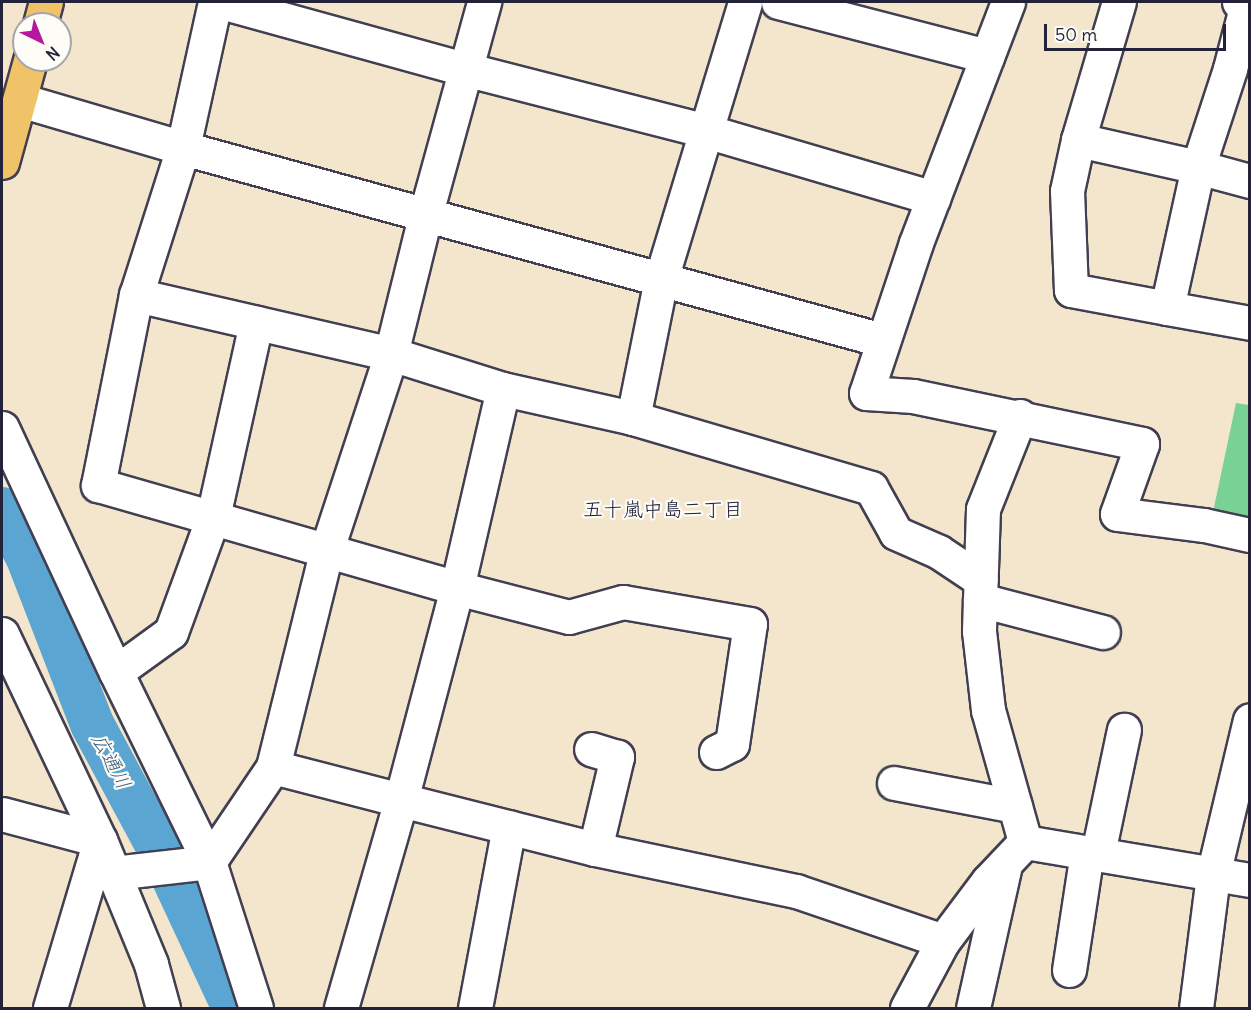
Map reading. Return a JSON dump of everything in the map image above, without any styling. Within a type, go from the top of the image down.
[{"type":"main road","points":[[2,162],[27,72]]},
{"type":"street","points":[[215,2],[183,148],[136,295],[98,485],[458,588],[569,617],[623,602],[750,624],[732,744],[716,752]]},
{"type":"street","points":[[221,2],[465,69],[706,131],[933,198]]},
{"type":"street","points":[[114,873],[208,862],[273,767],[327,549],[391,354],[483,2]]},
{"type":"street","points":[[633,418],[662,279],[745,2]]},
{"type":"street","points":[[778,2],[987,56]]},
{"type":"street","points":[[1008,2],[933,198],[882,340],[866,393],[913,396],[1020,416],[1142,444],[1117,514],[1204,525],[1250,535]]},
{"type":"street","points":[[1119,2],[1078,140],[1067,191],[1071,290],[1250,323]]},
{"type":"street","points":[[1167,308],[1198,167],[1230,69],[1244,2]]},
{"type":"street","points":[[20,99],[183,148],[882,340]]},
{"type":"street","points":[[1078,140],[1250,181]]},
{"type":"street","points":[[136,295],[391,354],[502,389],[633,418],[871,488],[896,533],[939,552],[980,590],[1103,632]]},
{"type":"street","points":[[116,672],[171,632],[213,517],[256,323]]},
{"type":"street","points":[[341,1008],[401,800],[458,588],[502,389]]},
{"type":"street","points":[[973,1008],[1016,851],[1016,806],[988,710],[979,631],[983,509],[1020,416]]},
{"type":"street","points":[[2,428],[208,862],[256,1008]]},
{"type":"street","points":[[2,634],[100,840],[151,964],[163,1008]]},
{"type":"street","points":[[1196,1008],[1213,875],[1250,720]]},
{"type":"street","points":[[1069,970],[1092,852],[1125,730]]},
{"type":"street","points":[[595,849],[617,755]]},
{"type":"street","points":[[273,767],[595,849],[796,891],[943,941]]},
{"type":"street","points":[[894,783],[1016,806]]},
{"type":"street","points":[[2,814],[100,840]]},
{"type":"street","points":[[474,1008],[509,827]]},
{"type":"street","points":[[50,1008],[100,840]]},
{"type":"street","points":[[1016,851],[1092,852],[1250,880]]},
{"type":"street","points":[[907,1008],[943,941],[1016,851]]},
{"type":"green space","points":[[1236,403],[1249,405],[1249,524],[1212,517]]},
{"type":"waterway","name":"広通川","points":[[2,509],[28,558],[92,724],[164,858],[234,1008]]},
{"type":"district","name":"五十嵐中島二丁目","points":[[663,508]]}]
